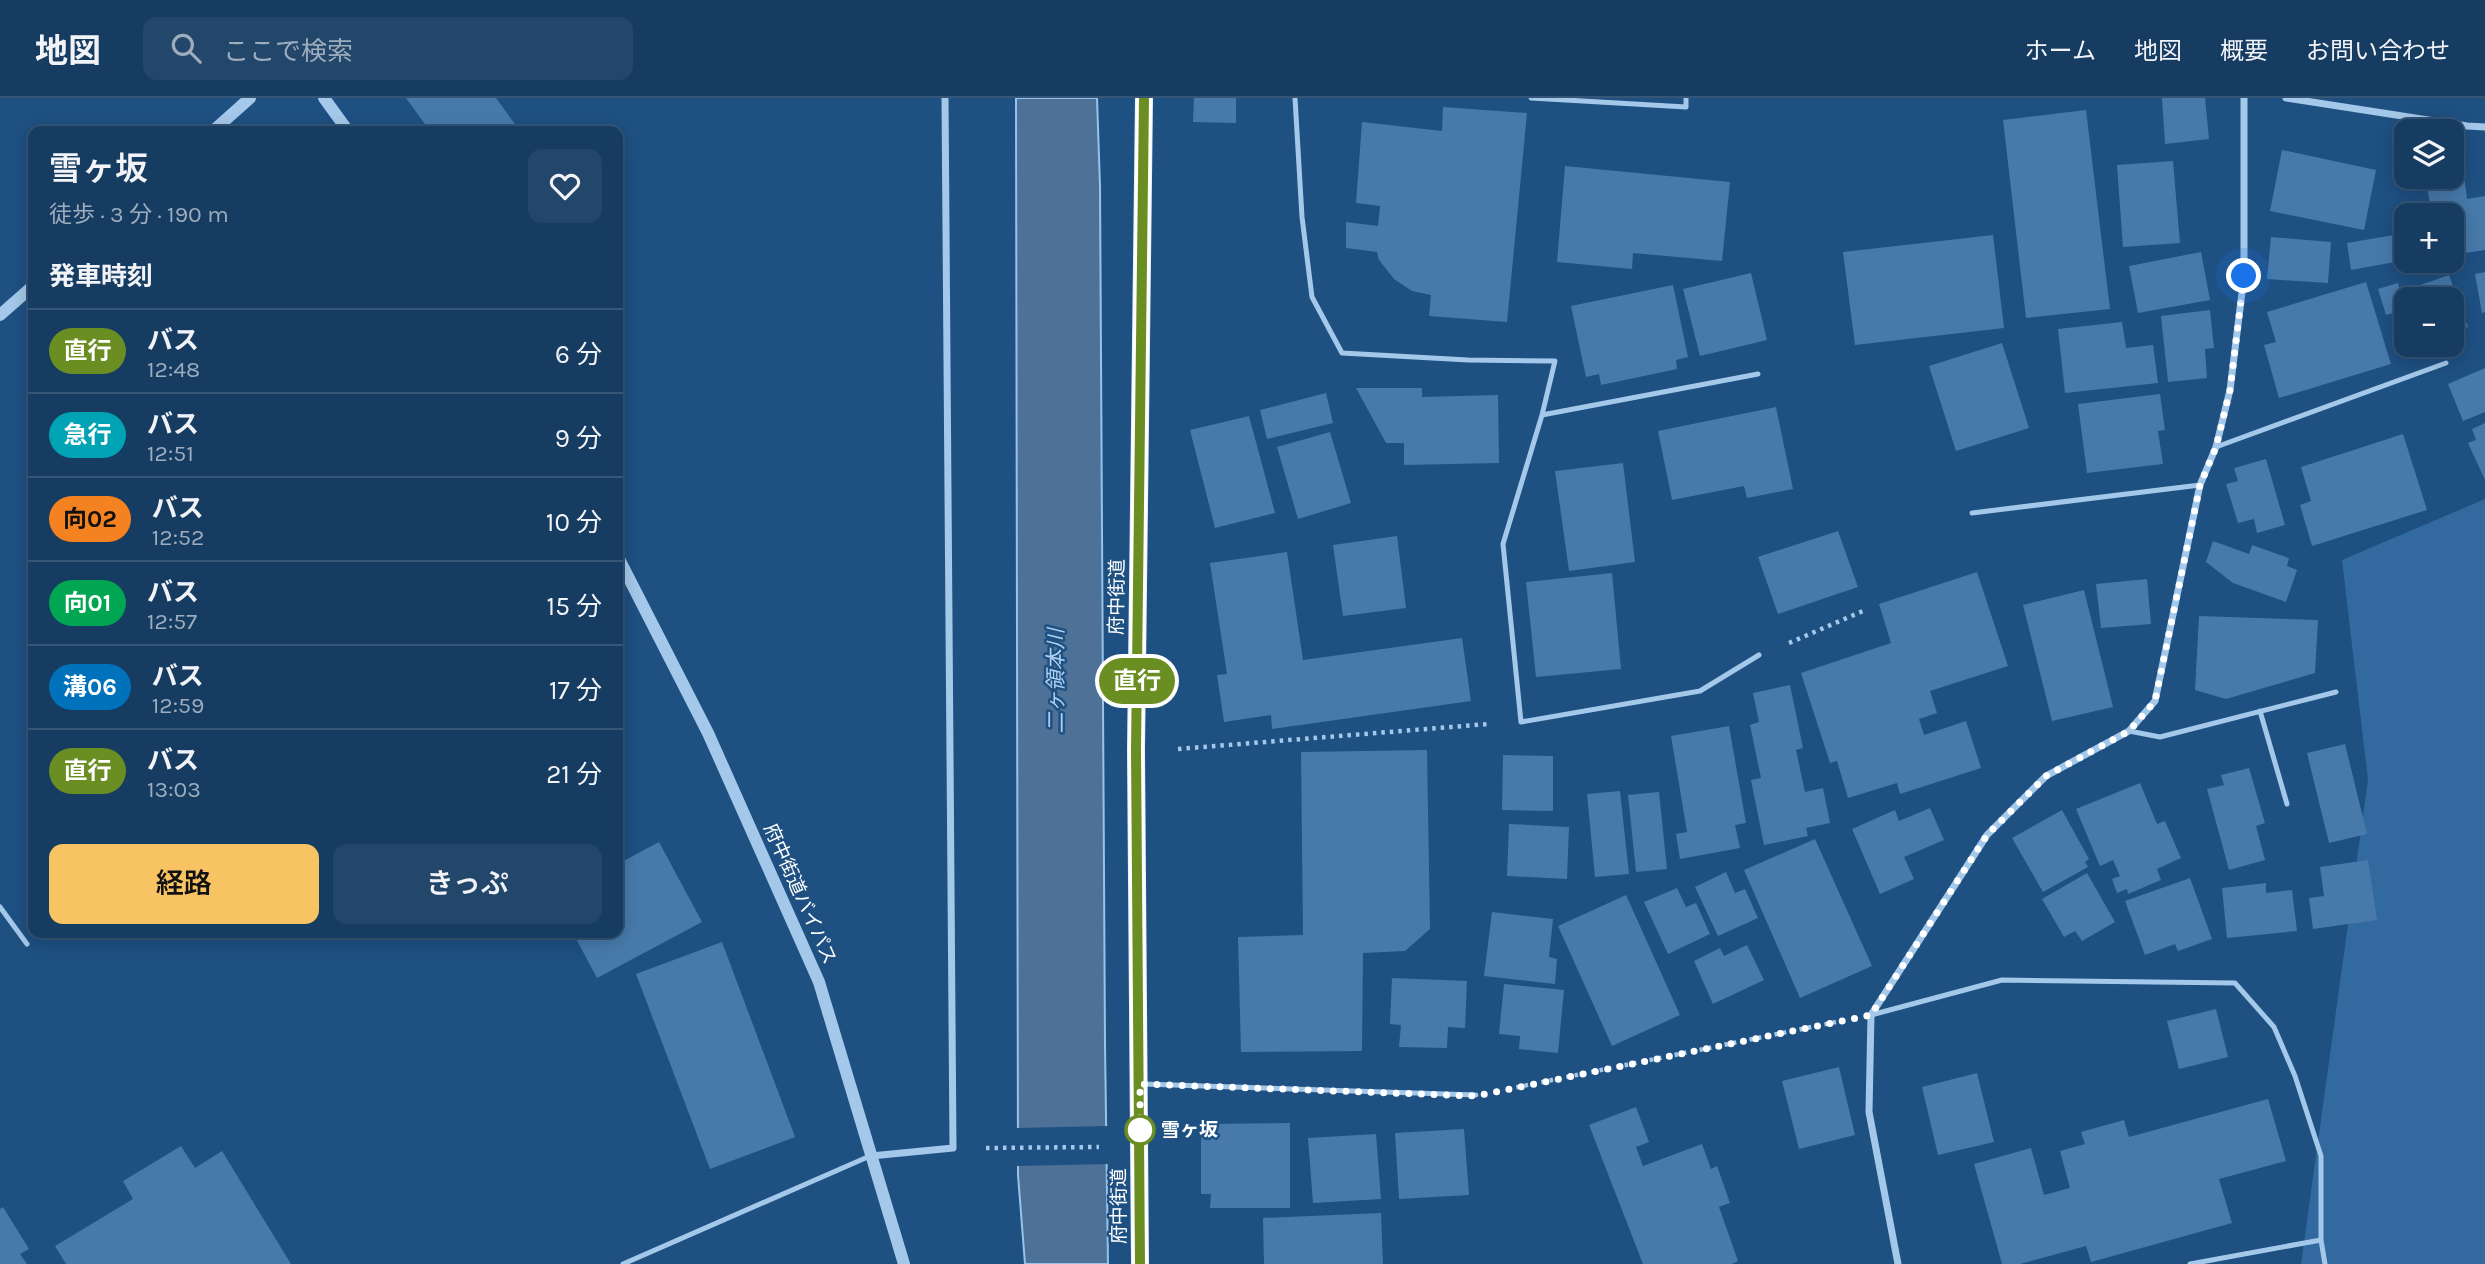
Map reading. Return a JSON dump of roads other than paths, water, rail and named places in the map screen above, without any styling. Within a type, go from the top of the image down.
[{"type":"main road","name":"府中街道","points":[[1140,1264],[1136,750],[1144,98]]},
{"type":"street","points":[[219,126],[250,98]]},
{"type":"street","points":[[324,98],[344,126]]},
{"type":"street","points":[[870,1156],[953,1148],[945,98]]},
{"type":"street","points":[[1898,1264],[1869,1112],[1871,1015],[1987,835],[2046,776],[2129,731],[2155,701],[2200,485],[2216,447],[2230,390],[2244,276],[2244,98]]},
{"type":"street","points":[[2286,98],[2485,127]]},
{"type":"street","points":[[0,315],[28,290]]},
{"type":"street","name":"府中街道バイパス","points":[[623,567],[708,733],[819,982],[904,1264]]},
{"type":"lane","points":[[1294,98],[1302,217],[1312,297],[1342,353],[1468,360],[1555,361],[1542,415],[1503,544],[1521,722],[1700,691],[1759,656]]},
{"type":"lane","points":[[1531,98],[1686,107],[1686,98]]},
{"type":"lane","points":[[2216,447],[2446,363]]},
{"type":"lane","points":[[1542,415],[1758,373]]},
{"type":"lane","points":[[1972,513],[2200,485]]},
{"type":"lane","points":[[2129,731],[2160,737],[2336,692]]},
{"type":"lane","points":[[2260,711],[2287,804]]},
{"type":"lane","points":[[0,908],[27,944]]},
{"type":"lane","points":[[1871,1015],[2001,980],[2235,983],[2274,1027],[2295,1076],[2322,1156],[2321,1240],[2325,1264]]},
{"type":"lane","points":[[1140,1084],[1476,1096]]},
{"type":"lane","points":[[622,1264],[870,1156]]},
{"type":"lane","points":[[2190,1264],[2321,1240]]},
{"type":"water","name":"二ヶ領本川","points":[[1016,98],[1097,98],[1100,186],[1108,1264],[1025,1264],[1018,1175]]},
{"type":"place","name":"雪ヶ坂","points":[[1140,1130]]}]
